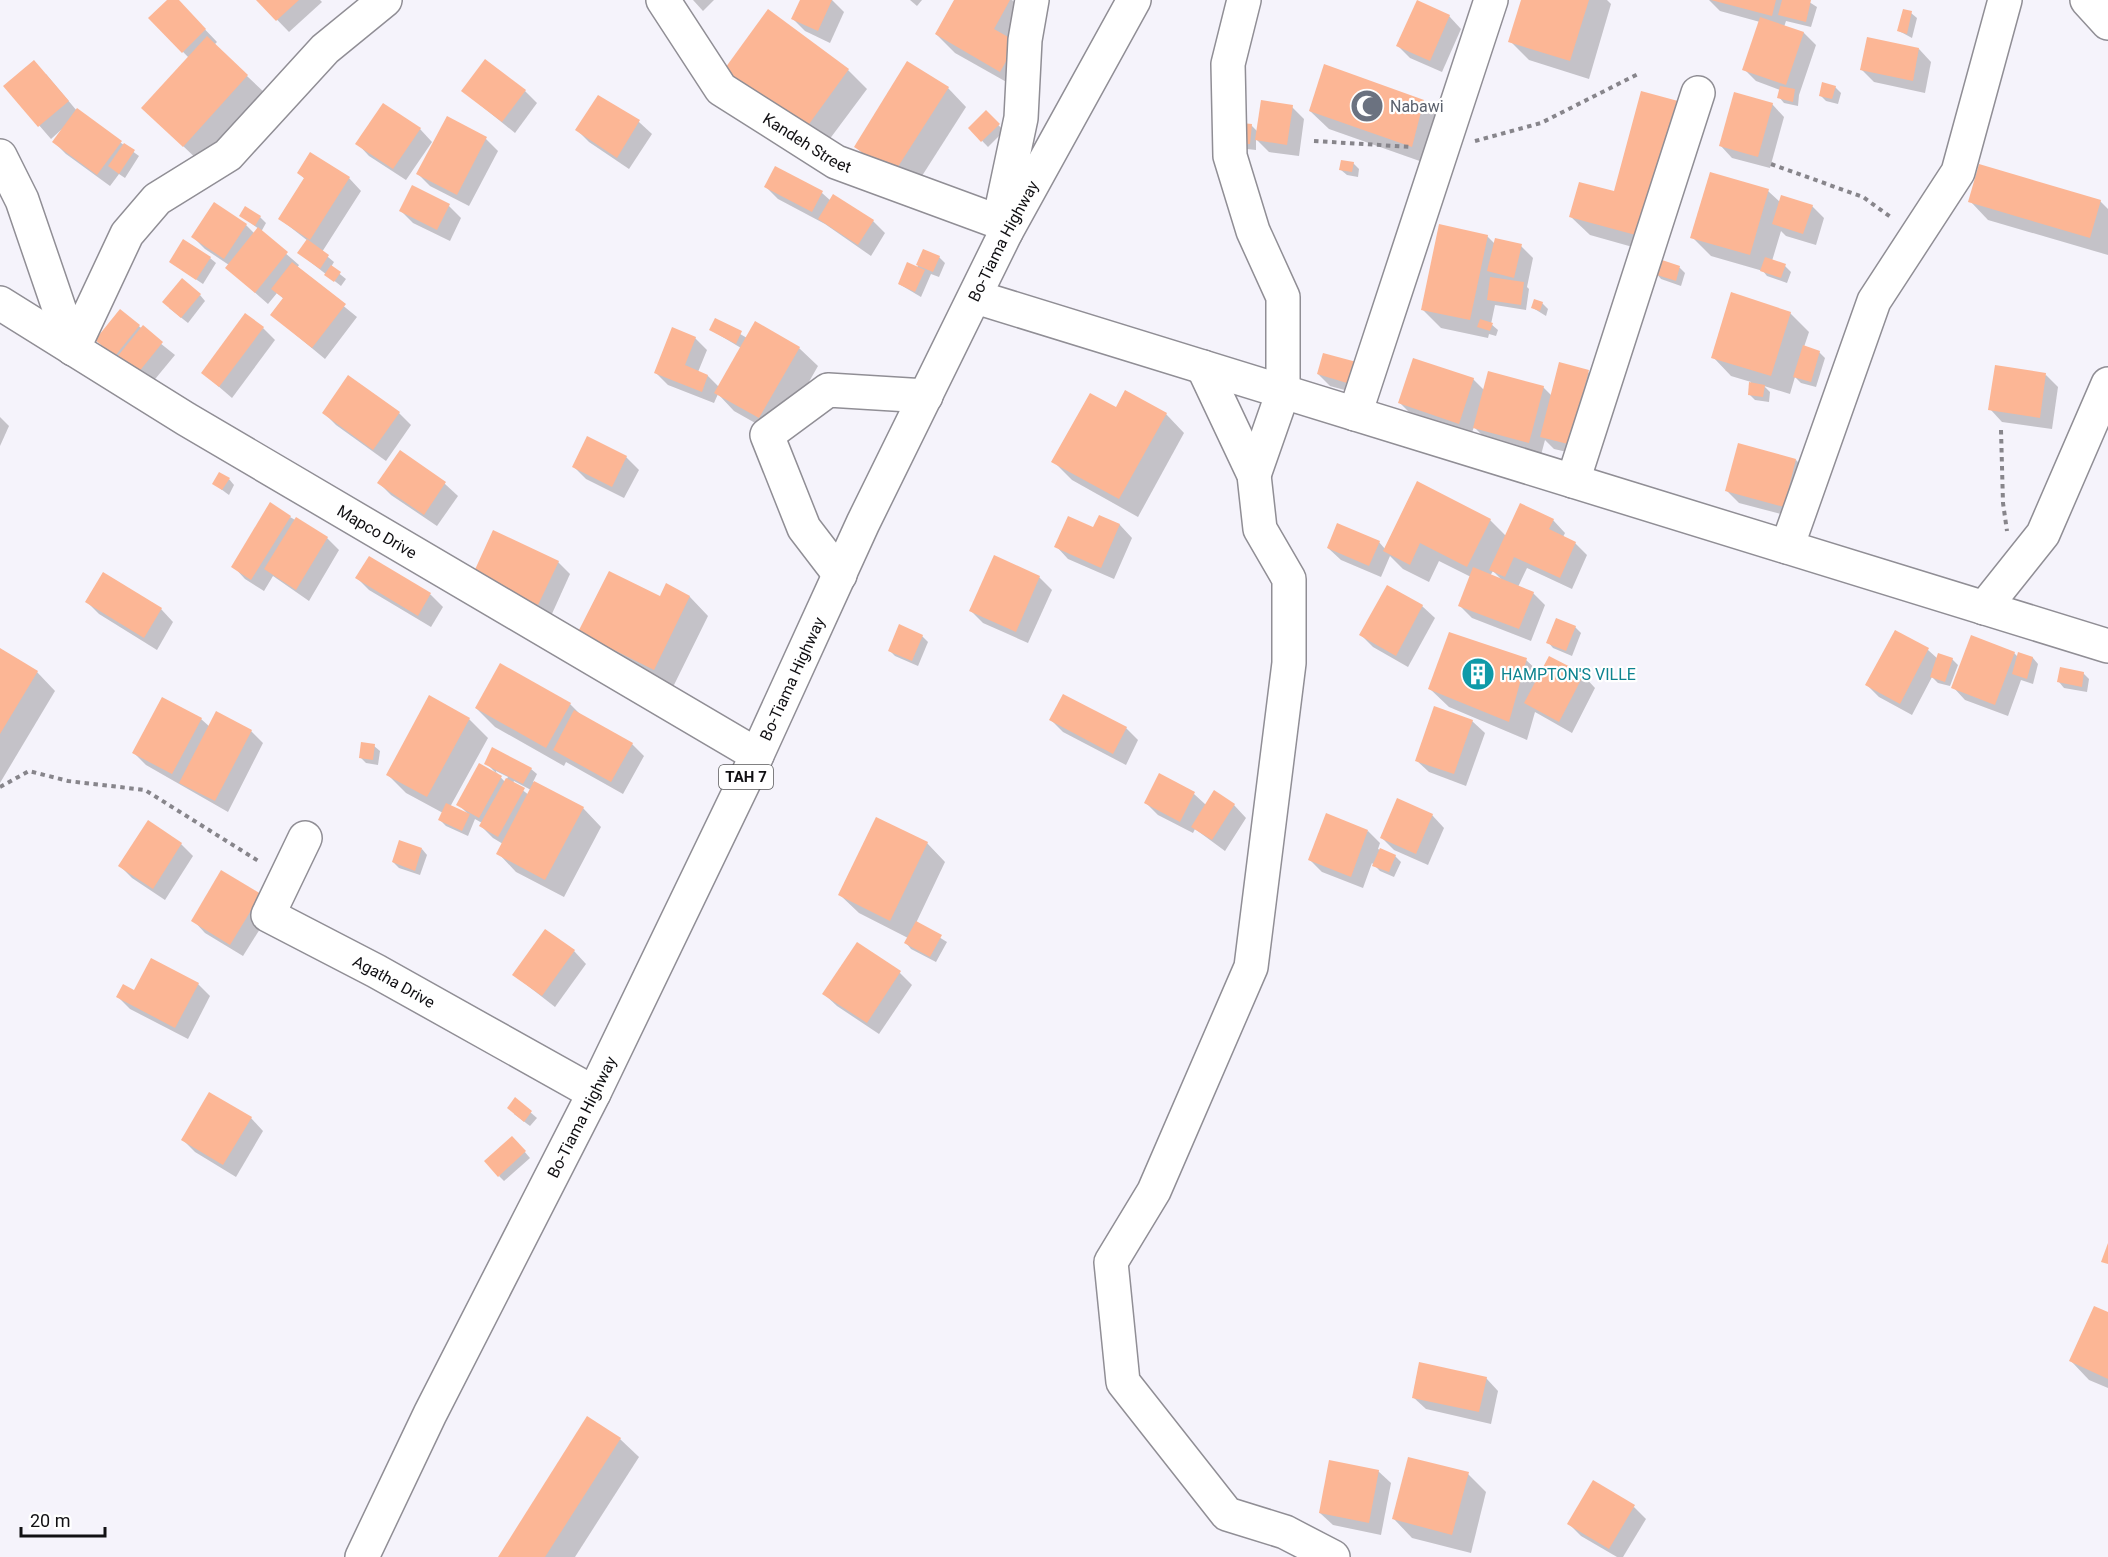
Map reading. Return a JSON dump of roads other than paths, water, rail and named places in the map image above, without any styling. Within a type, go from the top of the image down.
[{"type":"main road","points":[[73,349],[127,234],[157,199],[228,155],[325,49],[385,0]]},
{"type":"main road","name":"Kandeh Street","points":[[663,0],[721,89],[836,162],[1002,227]]},
{"type":"main road","points":[[1002,227],[1022,118],[1025,40],[1032,0]]},
{"type":"main road","name":"Bo-Tiama Highway","points":[[362,1557],[430,1413],[594,1093],[757,755],[840,575],[976,297],[1002,227],[1134,0]]},
{"type":"main road","points":[[1244,0],[1228,64],[1230,156],[1253,231],[1283,297],[1283,392],[1254,475]]},
{"type":"main road","points":[[1355,414],[1491,0]]},
{"type":"main road","points":[[1787,547],[1874,300],[1959,172],[2004,0]]},
{"type":"main road","points":[[2087,0],[2108,23]]},
{"type":"main road","points":[[1573,481],[1698,93]]},
{"type":"main road","points":[[0,156],[22,200],[73,349]]},
{"type":"main road","points":[[976,297],[2108,646]]},
{"type":"main road","name":"Mapco Drive","points":[[0,303],[186,419],[757,755]]},
{"type":"main road","points":[[1203,367],[1254,475],[1260,529],[1288,579],[1289,663],[1251,967],[1154,1191],[1112,1262],[1123,1382],[1227,1514],[1285,1532],[1333,1557]]},
{"type":"main road","points":[[1984,608],[2043,534],[2108,384]]},
{"type":"main road","points":[[840,575],[804,528],[767,435],[828,390],[926,396]]},
{"type":"main road","name":"Agatha Drive","points":[[305,838],[268,915],[376,971],[594,1093]]},
{"type":"place","name":"Nabawi","points":[[1367,106]]},
{"type":"place","name":"HAMPTON'S VILLE","points":[[1478,674]]}]
